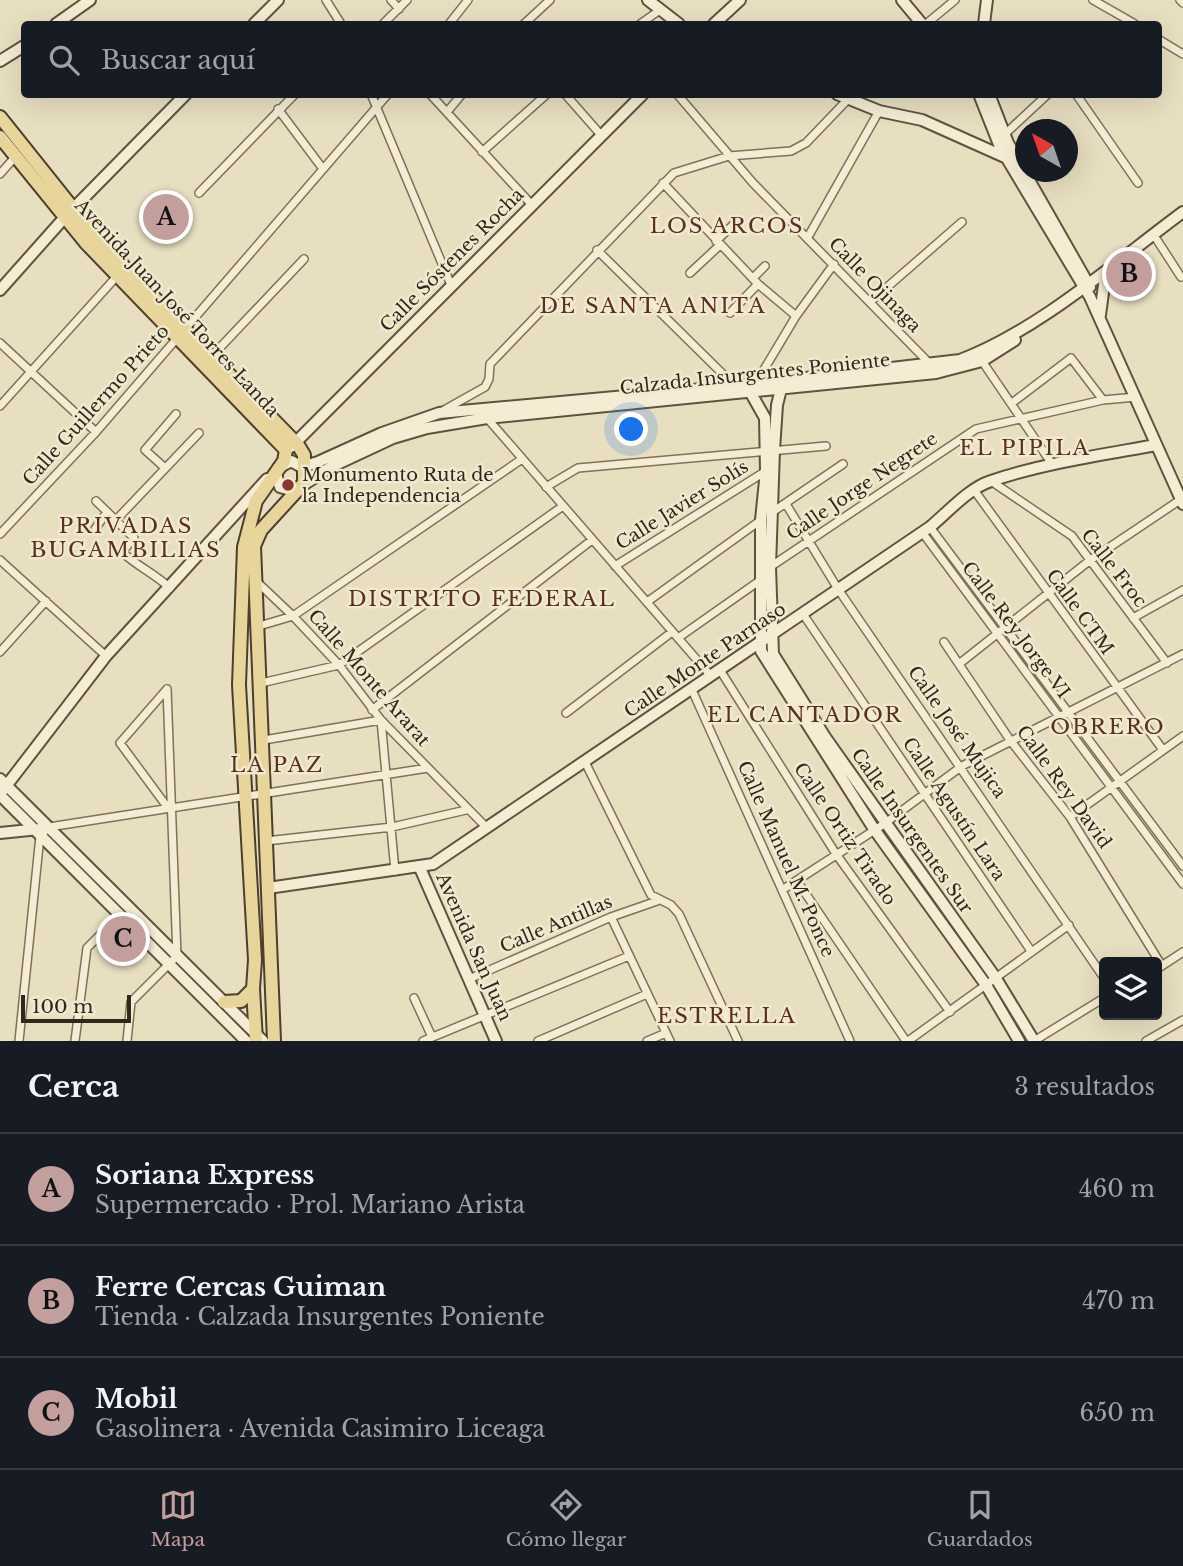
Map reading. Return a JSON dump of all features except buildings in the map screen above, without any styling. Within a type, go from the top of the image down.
[{"type":"main road","name":"Avenida Juan José Torres Landa","points":[[0,117],[118,275],[182,333],[212,356],[292,447]]},
{"type":"main road","name":"Avenida Juan José Torres Landa","points":[[0,137],[292,447]]},
{"type":"main road","points":[[255,1039],[255,960],[239,685],[244,547],[256,501],[292,447],[304,455],[302,467],[306,478],[266,524],[255,541],[254,580],[259,626],[264,740],[263,795],[274,1041]]},
{"type":"main road","points":[[224,1002],[241,1001],[253,989]]},
{"type":"street","points":[[65,21],[90,0]]},
{"type":"street","points":[[257,21],[278,0]]},
{"type":"street","points":[[326,0],[339,21]]},
{"type":"street","points":[[391,0],[400,9]]},
{"type":"street","points":[[386,21],[407,0]]},
{"type":"street","points":[[451,21],[468,0]]},
{"type":"street","points":[[527,21],[550,0]]},
{"type":"street","points":[[648,0],[675,21]]},
{"type":"street","points":[[902,0],[921,21]]},
{"type":"street","points":[[928,21],[955,0]]},
{"type":"street","points":[[984,21],[987,0]]},
{"type":"street","points":[[1093,0],[1120,21]]},
{"type":"street","points":[[717,21],[733,2]]},
{"type":"street","points":[[644,21],[660,10]]},
{"type":"street","points":[[1162,41],[1183,54]]},
{"type":"street","points":[[0,61],[21,48]]},
{"type":"street","points":[[0,290],[182,98]]},
{"type":"street","points":[[199,193],[290,98]]},
{"type":"street","points":[[372,98],[451,285]]},
{"type":"street","name":"Calle Guillermo Prieto","points":[[0,534],[96,432],[385,98]]},
{"type":"street","points":[[434,98],[532,205]]},
{"type":"street","points":[[447,112],[459,98]]},
{"type":"street","points":[[482,152],[543,98]]},
{"type":"street","points":[[569,98],[601,135]]},
{"type":"street","name":"Calle Sóstenes Rocha","points":[[292,447],[639,98]]},
{"type":"street","name":"Calle Ojinaga","points":[[680,98],[729,156],[933,369]]},
{"type":"street","points":[[439,413],[485,387],[489,379],[489,365],[674,173],[729,156],[791,151],[806,143],[844,98]]},
{"type":"street","points":[[850,98],[879,111],[922,120],[1015,161]]},
{"type":"street","points":[[981,98],[1007,158],[1087,289]]},
{"type":"street","points":[[991,98],[1015,154]]},
{"type":"street","points":[[1005,134],[1044,98]]},
{"type":"street","points":[[1079,98],[1138,183]]},
{"type":"street","points":[[278,109],[323,169]]},
{"type":"street","points":[[808,237],[879,111]]},
{"type":"street","points":[[0,174],[16,156]]},
{"type":"street","points":[[959,664],[1089,561],[1182,500],[1087,289],[1030,182]]},
{"type":"street","points":[[663,183],[755,281],[796,316]]},
{"type":"street","name":"Calzada Insurgentes Poniente","points":[[1087,289],[1183,212]]},
{"type":"street","name":"Calzada Insurgentes Poniente","points":[[302,467],[439,413],[750,388],[781,389],[982,360],[1105,278],[1122,261],[1183,220]]},
{"type":"street","points":[[870,302],[962,222]]},
{"type":"street","points":[[690,273],[733,225]]},
{"type":"street","points":[[1157,240],[1181,277]]},
{"type":"street","points":[[597,250],[750,388],[776,415]]},
{"type":"street","points":[[212,356],[304,259]]},
{"type":"street","points":[[750,388],[796,316],[834,264]]},
{"type":"street","points":[[730,313],[765,266]]},
{"type":"street","points":[[0,406],[118,275]]},
{"type":"street","points":[[1100,318],[1105,278]]},
{"type":"street","name":"Calzada Insurgentes Poniente","points":[[300,488],[331,467],[391,434],[487,418],[933,369],[988,349],[1024,330]]},
{"type":"street","points":[[0,343],[96,432]]},
{"type":"street","points":[[1012,403],[1071,358],[1103,400]]},
{"type":"street","points":[[982,360],[1052,464]]},
{"type":"street","points":[[750,388],[765,418],[769,451]]},
{"type":"street","points":[[781,389],[769,451],[761,520],[760,643],[765,659],[879,827],[1034,1041],[1099,1001]]},
{"type":"street","name":"Calle Jorge Negrete","points":[[770,567],[975,429],[1103,400],[1136,397]]},
{"type":"street","points":[[164,467],[145,450],[176,414]]},
{"type":"street","points":[[487,418],[675,635],[715,673]]},
{"type":"street","points":[[116,520],[199,433]]},
{"type":"street","name":"Calle Monte Parnaso","points":[[268,888],[433,864],[926,530],[974,491],[991,481],[1052,464],[1156,444]]},
{"type":"street","points":[[546,487],[578,468],[826,446]]},
{"type":"street","name":"Calle Insurgentes Sur","points":[[769,451],[773,654],[879,827]]},
{"type":"street","points":[[259,626],[293,616],[522,459]]},
{"type":"street","points":[[2,788],[106,656],[170,588],[245,500],[290,461],[302,467]]},
{"type":"street","points":[[646,602],[843,464]]},
{"type":"street","points":[[277,471],[277,481],[287,491],[300,488]]},
{"type":"street","name":"Calle Javier Solís","points":[[615,566],[766,471]]},
{"type":"street","name":"Calle Froc","points":[[991,481],[1072,536],[1167,663]]},
{"type":"street","name":"Calle CTM","points":[[974,491],[1163,750]]},
{"type":"street","points":[[96,501],[134,538],[122,552],[139,568],[150,570],[170,588]]},
{"type":"street","name":"Calle José Mujica","points":[[786,504],[838,589],[962,766],[1099,970]]},
{"type":"street","points":[[261,683],[339,665],[564,506]]},
{"type":"street","points":[[95,529],[107,512]]},
{"type":"street","name":"Calle Rey Jorge VI","points":[[926,530],[1067,716],[1183,884]]},
{"type":"street","points":[[372,710],[592,540]]},
{"type":"street","points":[[0,560],[106,656]]},
{"type":"street","points":[[566,713],[675,635],[762,579]]},
{"type":"street","name":"Calle Monte Ararat","points":[[254,580],[293,616],[339,665],[381,720],[466,810],[487,828]]},
{"type":"street","points":[[1133,618],[1183,590]]},
{"type":"street","points":[[0,652],[46,601]]},
{"type":"street","name":"Calle Agustín Lara","points":[[803,614],[1031,951]]},
{"type":"street","name":"Calle Rey David","points":[[944,642],[1010,740],[1070,817],[1154,957]]},
{"type":"street","points":[[782,890],[879,827],[923,792],[962,766],[1010,740],[1067,716],[1116,687],[1183,654]]},
{"type":"street","name":"Calle Ortiz Tirado","points":[[715,673],[836,854],[950,1012]]},
{"type":"street","points":[[127,1041],[131,1002],[174,960],[167,689],[120,743],[170,808]]},
{"type":"street","name":"Calle Manuel M. Ponce","points":[[692,690],[850,1041]]},
{"type":"street","points":[[264,740],[381,720],[395,871]]},
{"type":"street","points":[[1070,817],[1183,736]]},
{"type":"street","points":[[585,762],[651,895],[657,901],[671,905],[679,914],[738,1041]]},
{"type":"street","points":[[0,833],[38,833],[49,827],[428,768]]},
{"type":"street","name":"Calle Rey Jorge VI","points":[[1116,785],[1183,864]]},
{"type":"street","points":[[2,788],[49,827],[174,960],[255,1039]]},
{"type":"street","points":[[2,788],[38,833],[122,914],[224,1002],[255,1039]]},
{"type":"street","points":[[266,841],[392,827],[466,810]]},
{"type":"street","points":[[19,1041],[38,833]]},
{"type":"street","name":"Avenida San Juan","points":[[420,868],[496,1041]]},
{"type":"street","points":[[797,881],[907,1041],[1069,925]]},
{"type":"street","name":"Calle Antillas","points":[[469,979],[611,917],[657,901]]},
{"type":"street","points":[[75,1041],[87,948],[122,914]]},
{"type":"street","points":[[611,917],[670,1041]]},
{"type":"street","points":[[1162,966],[1183,953]]},
{"type":"street","points":[[424,1041],[629,956]]},
{"type":"street","points":[[990,981],[1019,1041]]},
{"type":"street","points":[[538,1041],[647,994]]},
{"type":"street","points":[[414,998],[432,1037]]},
{"type":"street","points":[[1146,1041],[1183,1020]]},
{"type":"street","points":[[647,1041],[666,1033]]},
{"type":"place","name":"Soriana Express","points":[[166,217]]},
{"type":"place","name":"Ferre Cercas Guiman","points":[[1129,274]]},
{"type":"place","name":"Monumento Ruta de la Independencia","points":[[288,485]]},
{"type":"place","name":"Mobil","points":[[123,939]]},
{"type":"district","name":"LOS ARCOS","points":[[727,226]]},
{"type":"district","name":"DE SANTA ANITA","points":[[653,306]]},
{"type":"district","name":"EL PIPILA","points":[[1025,448]]},
{"type":"district","name":"PRIVADAS BUGAMBILIAS","points":[[126,538]]},
{"type":"district","name":"DISTRITO FEDERAL","points":[[482,599]]},
{"type":"district","name":"EL CANTADOR","points":[[805,715]]},
{"type":"district","name":"OBRERO","points":[[1108,727]]},
{"type":"district","name":"LA PAZ","points":[[277,765]]},
{"type":"district","name":"ESTRELLA","points":[[727,1016]]}]
